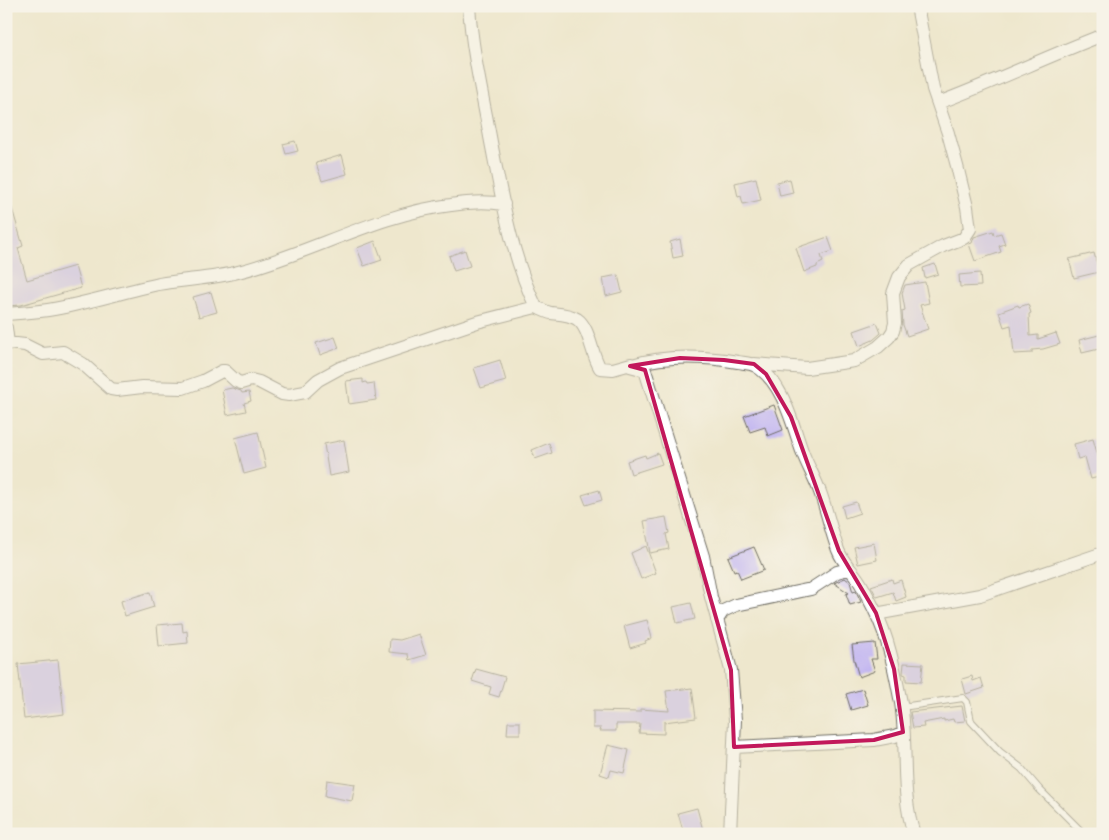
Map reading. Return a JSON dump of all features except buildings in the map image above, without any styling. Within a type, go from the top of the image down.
[{"type":"street","points":[[469,6],[475,54],[513,245],[526,287],[536,307]]},
{"type":"street","points":[[630,366],[657,359],[680,358],[807,368],[854,362],[878,348],[889,337],[893,331],[893,293],[899,277],[909,265],[942,246],[964,238],[970,229],[968,207],[948,133],[933,89],[917,6]]},
{"type":"street","points":[[938,103],[1103,34]]},
{"type":"street","points":[[6,314],[48,310],[161,284],[236,273],[284,259],[328,240],[394,216],[435,207],[468,203],[491,202],[504,204]]},
{"type":"street","points":[[6,328],[8,343],[25,345],[43,354],[63,352],[82,364],[111,389],[123,391],[142,387],[183,388],[225,371],[236,382],[241,383],[251,380],[265,385],[275,392],[289,395],[305,392],[318,380],[340,368],[478,322],[536,307],[577,319],[583,325],[589,338],[594,360],[600,368],[613,370],[631,364],[630,366],[645,370],[703,556],[710,597],[731,670],[735,720],[730,834]]},
{"type":"street","points":[[754,364],[766,374],[791,417],[802,451],[819,491],[838,551],[848,569],[856,577],[876,613],[885,637],[901,705],[906,752],[907,806],[914,834]]},
{"type":"street","points":[[876,613],[980,595],[1103,553]]},
{"type":"street","points":[[717,620],[723,611],[736,605],[811,589],[836,572],[848,569]]},
{"type":"street","points":[[734,747],[874,740],[895,736],[903,732]]},
{"type":"lane","points":[[901,705],[909,706],[963,698],[967,702],[971,721],[1000,752],[1021,768],[1084,834]]},
{"type":"highlighted area","points":[[680,358],[724,360],[754,364],[766,374],[791,417],[839,551],[876,613],[894,669],[903,732],[874,740],[734,747],[731,670],[645,370],[630,366]]}]
